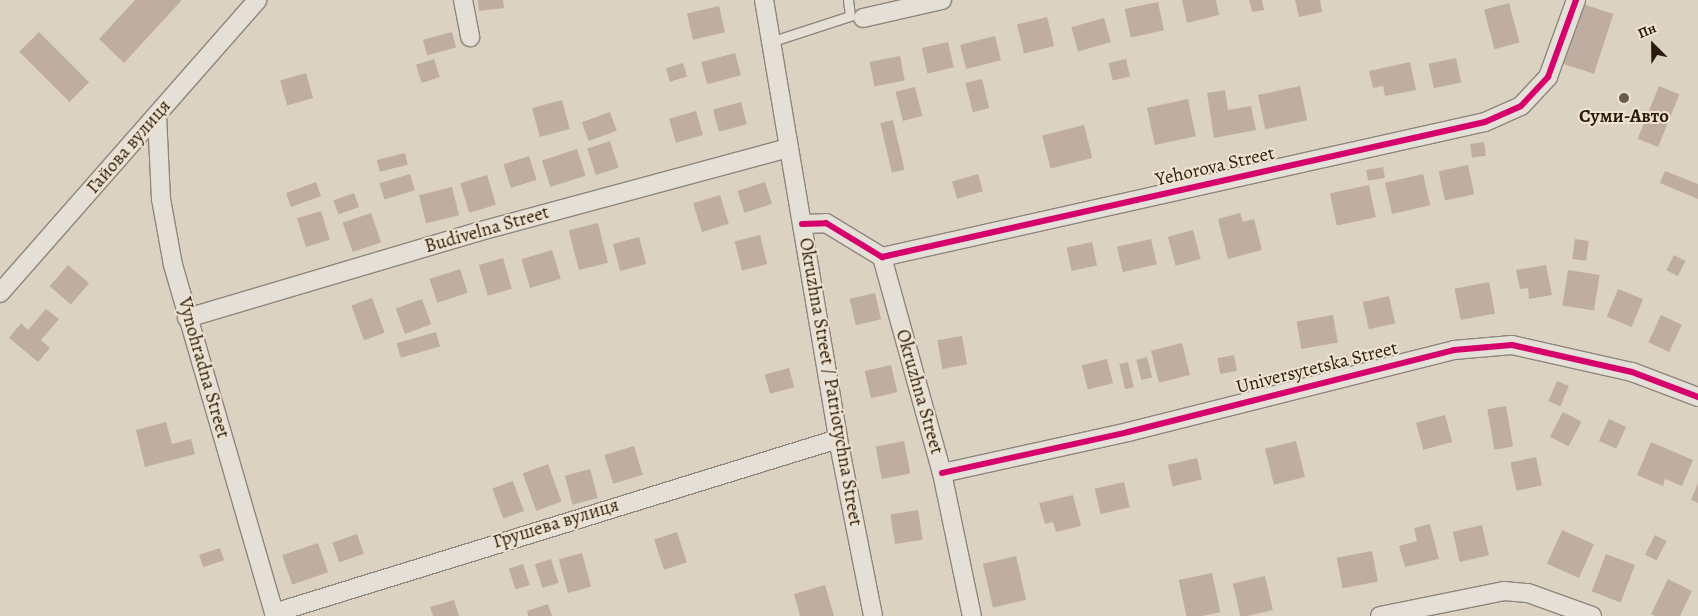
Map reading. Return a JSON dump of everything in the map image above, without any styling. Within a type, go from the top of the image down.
[{"type":"street","name":"Гайова вулиця","points":[[0,292],[258,0]]},
{"type":"street","points":[[464,0],[470,37]]},
{"type":"street","name":"Okruzhna Street / Patriotychna Street","points":[[764,0],[838,439],[873,616]]},
{"type":"street","points":[[864,18],[942,0]]},
{"type":"street","name":"Yehorova Street","points":[[882,257],[1486,122],[1521,106],[1548,77],[1576,0]]},
{"type":"street","name":"Vynohradna Street","points":[[157,115],[161,199],[187,318],[275,614]]},
{"type":"street","name":"Budivelna Street","points":[[187,318],[477,232],[788,148]]},
{"type":"street","points":[[802,224],[826,223],[882,257]]},
{"type":"street","name":"Okruzhna Street","points":[[882,257],[942,473],[972,616]]},
{"type":"street","name":"Universytetska Street","points":[[942,473],[1128,432],[1454,350],[1512,345],[1632,372],[1698,398]]},
{"type":"street","name":"Грушева вулиця","points":[[275,614],[838,439]]},
{"type":"street","points":[[1380,616],[1504,591],[1528,592],[1592,616]]},
{"type":"lane","points":[[770,42],[850,16],[848,0]]},
{"type":"building","points":[[135,0],[182,0],[124,63],[99,39]]},
{"type":"building","points":[[478,0],[503,0],[504,8],[479,11]]},
{"type":"building","points":[[1182,0],[1216,0],[1219,15],[1187,23]]},
{"type":"building","points":[[1249,0],[1262,0],[1264,10],[1252,12]]},
{"type":"building","points":[[1295,0],[1320,0],[1322,12],[1299,17]]},
{"type":"building","points":[[1158,2],[1164,30],[1131,37],[1125,9]]},
{"type":"building","points":[[1509,3],[1520,43],[1494,49],[1484,10]]},
{"type":"building","points":[[1583,4],[1613,14],[1594,74],[1564,64]]},
{"type":"building","points":[[719,6],[725,32],[693,40],[687,13]]},
{"type":"building","points":[[1047,17],[1054,46],[1024,54],[1017,24]]},
{"type":"building","points":[[1104,18],[1111,42],[1078,51],[1071,27]]},
{"type":"building","points":[[39,32],[89,82],[69,102],[19,52]]},
{"type":"building","points":[[452,32],[456,47],[427,55],[423,40]]},
{"type":"building","points":[[995,36],[1001,60],[966,69],[960,45]]},
{"type":"building","points":[[948,42],[954,67],[928,73],[922,48]]},
{"type":"building","points":[[735,53],[741,75],[707,84],[701,62]]},
{"type":"building","points":[[900,56],[905,81],[874,86],[870,62]]},
{"type":"building","points":[[1456,58],[1461,82],[1434,88],[1429,64]]},
{"type":"building","points":[[434,59],[440,77],[422,83],[416,65]]},
{"type":"building","points":[[1126,59],[1130,77],[1113,81],[1108,63]]},
{"type":"building","points":[[1410,62],[1416,90],[1385,96],[1383,86],[1373,88],[1369,71]]},
{"type":"building","points":[[683,63],[687,76],[670,82],[666,68]]},
{"type":"building","points":[[306,73],[313,98],[287,105],[280,80]]},
{"type":"building","points":[[982,79],[989,108],[973,112],[966,83]]},
{"type":"building","points":[[1300,86],[1307,120],[1265,129],[1258,95]]},
{"type":"building","points":[[1659,86],[1679,94],[1658,147],[1638,139]]},
{"type":"building","points":[[915,87],[922,116],[903,121],[896,92]]},
{"type":"building","points":[[1225,90],[1228,110],[1251,106],[1256,130],[1214,138],[1207,93]]},
{"type":"building","points":[[1188,99],[1196,136],[1155,145],[1147,108]]},
{"type":"building","points":[[562,100],[570,129],[540,137],[532,108]]},
{"type":"building","points":[[741,102],[747,124],[719,132],[713,110]]},
{"type":"building","points":[[696,111],[703,135],[676,143],[669,119]]},
{"type":"building","points":[[610,112],[617,131],[589,141],[582,122]]},
{"type":"building","points":[[893,120],[904,170],[892,173],[880,123]]},
{"type":"building","points":[[1084,125],[1092,158],[1051,168],[1042,135]]},
{"type":"building","points":[[610,141],[619,168],[596,175],[587,148]]},
{"type":"building","points":[[1484,142],[1486,156],[1472,158],[1470,144]]},
{"type":"building","points":[[577,149],[586,176],[550,187],[542,160]]},
{"type":"building","points":[[405,153],[408,165],[380,172],[377,160]]},
{"type":"building","points":[[529,156],[537,180],[511,188],[503,164]]},
{"type":"building","points":[[1468,165],[1474,194],[1445,201],[1439,171]]},
{"type":"building","points":[[1383,167],[1385,178],[1368,181],[1366,170]]},
{"type":"building","points":[[1665,171],[1698,184],[1698,199],[1660,183]]},
{"type":"building","points":[[410,174],[415,190],[384,200],[379,183]]},
{"type":"building","points":[[978,174],[983,191],[957,199],[952,181]]},
{"type":"building","points":[[1423,174],[1430,205],[1392,214],[1385,183]]},
{"type":"building","points":[[487,175],[496,205],[469,213],[460,183]]},
{"type":"building","points":[[316,182],[321,196],[291,207],[286,193]]},
{"type":"building","points":[[765,182],[772,204],[745,213],[737,191]]},
{"type":"building","points":[[1369,185],[1376,217],[1337,226],[1330,193]]},
{"type":"building","points":[[452,187],[459,215],[426,223],[419,195]]},
{"type":"building","points":[[354,193],[359,207],[338,215],[333,201]]},
{"type":"building","points":[[720,195],[729,224],[702,232],[693,203]]},
{"type":"building","points":[[321,211],[330,240],[306,247],[297,218]]},
{"type":"building","points":[[371,213],[381,242],[353,252],[343,223]]},
{"type":"building","points":[[1240,213],[1243,222],[1254,219],[1262,250],[1228,259],[1218,219]]},
{"type":"building","points":[[598,223],[608,263],[579,270],[569,230]]},
{"type":"building","points":[[1193,230],[1201,259],[1176,266],[1168,237]]},
{"type":"building","points":[[760,235],[767,264],[742,270],[735,241]]},
{"type":"building","points":[[639,237],[646,264],[620,271],[613,244]]},
{"type":"building","points":[[1151,239],[1157,264],[1123,272],[1117,247]]},
{"type":"building","points":[[1575,239],[1589,241],[1586,261],[1572,259]]},
{"type":"building","points":[[1092,242],[1097,265],[1072,271],[1067,247]]},
{"type":"building","points":[[552,250],[561,279],[530,288],[521,259]]},
{"type":"building","points":[[1674,255],[1686,261],[1678,276],[1666,270]]},
{"type":"building","points":[[503,258],[512,289],[488,296],[479,265]]},
{"type":"building","points":[[68,265],[89,283],[71,305],[50,286]]},
{"type":"building","points":[[1546,265],[1552,295],[1529,299],[1528,288],[1520,289],[1516,270]]},
{"type":"building","points":[[460,269],[468,293],[437,303],[430,279]]},
{"type":"building","points":[[1568,270],[1600,275],[1594,311],[1562,306]]},
{"type":"building","points":[[1489,282],[1495,313],[1461,320],[1455,289]]},
{"type":"building","points":[[1618,289],[1643,299],[1632,327],[1607,317]]},
{"type":"building","points":[[875,293],[881,319],[856,325],[850,299]]},
{"type":"building","points":[[1389,296],[1395,323],[1369,329],[1363,302]]},
{"type":"building","points":[[372,298],[385,333],[364,340],[351,306]]},
{"type":"building","points":[[422,299],[431,324],[405,334],[396,309]]},
{"type":"building","points":[[46,309],[59,319],[41,340],[50,348],[38,362],[9,338],[21,323],[28,330]]},
{"type":"building","points":[[1333,315],[1338,343],[1301,349],[1297,321]]},
{"type":"building","points":[[1661,315],[1682,325],[1669,352],[1648,342]]},
{"type":"building","points":[[436,332],[440,346],[401,358],[397,343]]},
{"type":"building","points":[[962,336],[967,365],[942,369],[937,340]]},
{"type":"building","points":[[1182,343],[1190,375],[1159,383],[1151,351]]},
{"type":"building","points":[[1234,355],[1237,371],[1220,374],[1217,358]]},
{"type":"building","points":[[1147,357],[1152,377],[1141,380],[1136,360]]},
{"type":"building","points":[[1107,359],[1113,383],[1088,390],[1082,365]]},
{"type":"building","points":[[1128,362],[1134,387],[1125,389],[1119,364]]},
{"type":"building","points":[[891,365],[897,392],[871,398],[865,371]]},
{"type":"building","points":[[789,368],[794,387],[770,394],[765,374]]},
{"type":"building","points":[[1557,381],[1569,386],[1560,406],[1548,401]]},
{"type":"building","points":[[1506,406],[1513,446],[1494,450],[1487,409]]},
{"type":"building","points":[[1563,412],[1582,422],[1568,447],[1550,437]]},
{"type":"building","points":[[1445,415],[1452,442],[1423,450],[1416,423]]},
{"type":"building","points":[[1609,419],[1626,427],[1616,449],[1599,441]]},
{"type":"building","points":[[166,422],[172,444],[191,439],[195,454],[145,467],[136,430]]},
{"type":"building","points":[[904,441],[910,473],[882,479],[876,447]]},
{"type":"building","points":[[1296,441],[1305,477],[1274,485],[1265,449]]},
{"type":"building","points":[[1651,442],[1693,460],[1682,486],[1665,479],[1663,486],[1637,475]]},
{"type":"building","points":[[634,446],[643,475],[613,484],[604,455]]},
{"type":"building","points":[[1536,457],[1542,485],[1517,491],[1511,462]]},
{"type":"building","points":[[1197,458],[1202,479],[1173,486],[1168,465]]},
{"type":"building","points":[[548,464],[562,502],[536,511],[523,473]]},
{"type":"building","points":[[590,469],[598,498],[573,505],[565,476]]},
{"type":"building","points":[[513,481],[524,511],[503,519],[492,489]]},
{"type":"building","points":[[1124,482],[1130,507],[1101,514],[1095,489]]},
{"type":"building","points":[[1698,483],[1698,503],[1691,500]]},
{"type":"building","points":[[1073,495],[1081,526],[1056,532],[1053,522],[1045,524],[1039,503]]},
{"type":"building","points":[[918,510],[923,540],[895,544],[890,514]]},
{"type":"building","points":[[1430,524],[1439,559],[1405,567],[1399,546],[1417,541],[1414,528]]},
{"type":"building","points":[[1482,525],[1489,555],[1460,562],[1453,532]]},
{"type":"building","points":[[1562,530],[1594,544],[1579,578],[1547,564]]},
{"type":"building","points":[[677,532],[687,562],[664,570],[654,539]]},
{"type":"building","points":[[357,534],[364,554],[339,562],[332,542]]},
{"type":"building","points":[[1655,535],[1667,541],[1657,561],[1645,555]]},
{"type":"building","points":[[318,543],[328,572],[292,585],[282,555]]},
{"type":"building","points":[[220,548],[224,560],[203,567],[199,555]]},
{"type":"building","points":[[1372,551],[1378,581],[1343,588],[1337,558]]},
{"type":"building","points":[[582,553],[591,587],[568,593],[559,559]]},
{"type":"building","points":[[1606,554],[1635,565],[1621,602],[1592,591]]},
{"type":"building","points":[[1016,556],[1026,600],[993,607],[983,564]]},
{"type":"building","points":[[551,559],[559,583],[543,588],[535,564]]},
{"type":"building","points":[[523,564],[530,585],[516,590],[509,569]]},
{"type":"building","points":[[1212,573],[1220,612],[1202,616],[1186,616],[1179,580]]},
{"type":"building","points":[[1265,576],[1273,610],[1240,616],[1233,583]]},
{"type":"building","points":[[1668,579],[1692,591],[1680,616],[1655,616],[1651,614]]},
{"type":"building","points":[[825,585],[834,616],[800,616],[794,594]]},
{"type":"building","points":[[454,600],[459,616],[433,616],[430,607]]},
{"type":"building","points":[[548,604],[552,616],[528,616],[527,611]]},
{"type":"cycle path","points":[[802,224],[826,223],[882,257],[1485,122],[1521,106],[1548,77],[1576,0]]},
{"type":"cycle path","points":[[942,473],[1128,432],[1454,350],[1512,345],[1632,372],[1698,397]]},
{"type":"place","name":"Суми-Авто","points":[[1624,98]]}]
